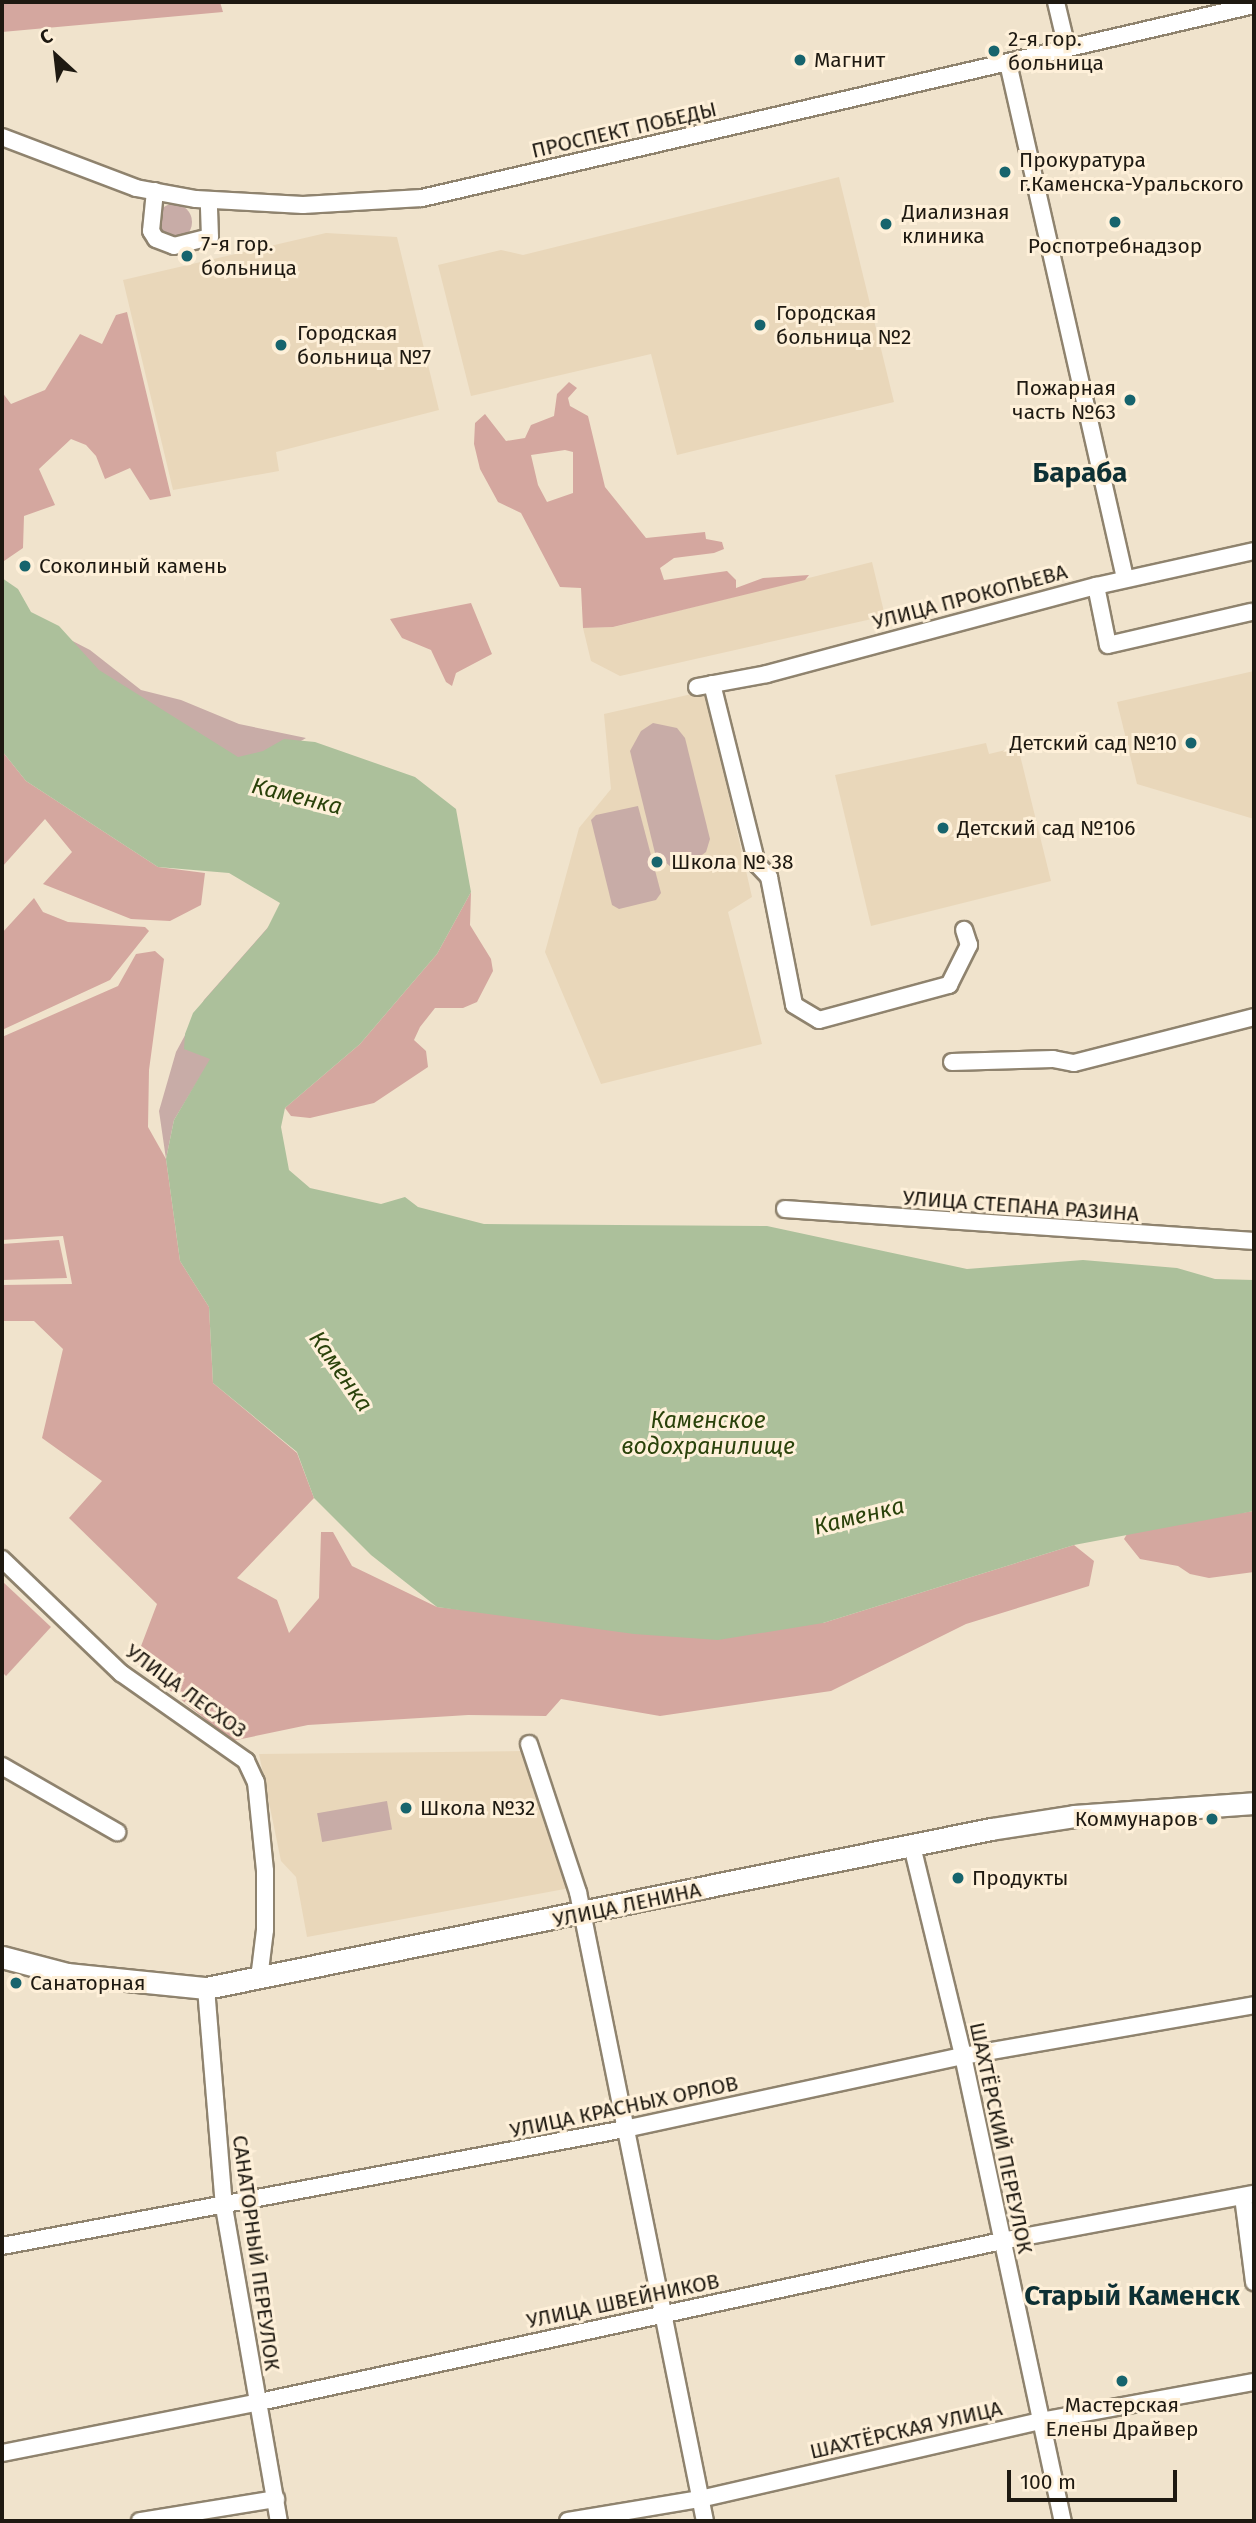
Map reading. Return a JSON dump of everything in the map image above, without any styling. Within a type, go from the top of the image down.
[{"type":"main road","name":"УЛИЦА ЛЕНИНА","points":[[2,1957],[67,1974],[206,1988],[1074,1816],[1254,1803]]},
{"type":"street","points":[[1056,2],[1068,48]]},
{"type":"street","name":"ПРОСПЕКТ ПОБЕДЫ","points":[[2,137],[155,191],[209,200],[314,205],[422,198],[1254,5]]},
{"type":"street","points":[[1008,63],[1125,578]]},
{"type":"street","points":[[155,191],[149,221],[156,239],[174,246],[210,237],[209,200]]},
{"type":"street","name":"УЛИЦА ПРОКОПЬЕВА","points":[[964,930],[969,945],[949,985],[819,1020],[794,1005],[769,877],[757,864],[705,686],[1125,578],[1254,551]]},
{"type":"street","points":[[1096,586],[1108,645],[1251,612]]},
{"type":"street","points":[[952,1062],[1053,1059],[1074,1063],[1254,1017]]},
{"type":"street","name":"УЛИЦА СТЕПАНА РАЗИНА","points":[[785,1209],[1254,1241]]},
{"type":"street","name":"УЛИЦА ЛЕСХОЗ","points":[[2,1559],[121,1672],[246,1761],[256,1782],[265,1871],[259,1979]]},
{"type":"street","points":[[529,1744],[583,1914],[705,2521]]},
{"type":"street","points":[[2,1766],[117,1832]]},
{"type":"street","name":"ШАХТЁРСКИЙ ПЕРЕУЛОК","points":[[912,1846],[964,2056],[1063,2521]]},
{"type":"street","name":"САНАТОРНЫЙ ПЕРЕУЛОК","points":[[206,1988],[224,2207],[255,2403],[279,2521]]},
{"type":"street","name":"УЛИЦА КРАСНЫХ ОРЛОВ","points":[[2,2246],[224,2207],[625,2129],[964,2056],[1254,2005]]},
{"type":"street","points":[[1248,2195],[1254,2282]]},
{"type":"street","name":"УЛИЦА ШВЕЙНИКОВ","points":[[2,2454],[255,2403],[1002,2241],[1248,2195]]},
{"type":"street","name":"ШАХТЁРСКАЯ УЛИЦА","points":[[568,2521],[700,2499],[1041,2421],[1254,2382]]},
{"type":"street","points":[[140,2521],[276,2499]]},
{"type":"shaded area","points":[[2,2],[220,2],[223,12],[2,32]]},
{"type":"shaded area","name":"Городская больница №2","points":[[839,177],[894,402],[677,455],[651,354],[471,396],[438,265],[501,250],[523,255]]},
{"type":"shaded area","points":[[174,204],[186,210],[192,222],[186,234],[174,240],[162,234],[156,222],[162,210]]},
{"type":"shaded area","name":"Городская больница №7","points":[[326,233],[397,237],[439,410],[276,452],[279,471],[173,490],[123,280]]},
{"type":"shaded area","points":[[127,312],[171,496],[150,500],[130,468],[105,479],[96,456],[86,445],[71,439],[39,469],[55,505],[24,516],[23,548],[4,561],[2,392],[11,404],[45,390],[80,334],[102,344],[116,315]]},
{"type":"shaded area","points":[[569,382],[577,388],[568,398],[570,406],[588,416],[605,487],[646,538],[705,532],[706,539],[722,542],[724,549],[714,553],[674,558],[660,568],[664,580],[727,571],[736,580],[736,588],[763,578],[809,575],[805,580],[613,627],[583,628],[581,588],[560,587],[521,513],[498,502],[480,469],[474,444],[475,423],[485,414],[506,441],[525,438],[531,425],[554,416],[557,394]],"holes":[[[565,450],[573,452],[573,493],[547,502],[538,485],[531,455]]]},
{"type":"shaded area","points":[[872,562],[885,616],[620,676],[591,661],[583,628],[614,627]]},
{"type":"shaded area","points":[[471,603],[492,654],[456,673],[452,686],[446,682],[431,650],[402,638],[390,619]]},
{"type":"shaded area","points":[[59,634],[90,650],[141,690],[181,700],[239,724],[306,738],[252,770],[105,682]]},
{"type":"shaded area","name":"Детский сад №10","points":[[1254,671],[1254,819],[1137,784],[1117,702]]},
{"type":"shaded area","name":"Школа № 38","points":[[705,691],[752,897],[728,912],[762,1044],[601,1084],[545,952],[579,828],[611,789],[604,714]]},
{"type":"shaded area","points":[[653,723],[677,728],[685,738],[710,839],[706,852],[687,866],[672,868],[655,853],[630,751],[641,731]]},
{"type":"shaded area","name":"Детский сад №106","points":[[986,743],[989,754],[1018,747],[1051,881],[871,926],[835,775]]},
{"type":"shaded area","points":[[2,751],[26,781],[158,867],[205,873],[201,905],[170,921],[131,919],[43,884],[72,852],[45,819],[2,867]]},
{"type":"shaded area","points":[[638,806],[661,893],[656,900],[619,909],[612,905],[591,820],[596,815]]},
{"type":"shaded area","points":[[471,892],[470,925],[491,959],[493,971],[477,1002],[463,1008],[435,1008],[420,1027],[414,1040],[426,1051],[428,1067],[374,1103],[310,1118],[291,1116],[285,1108],[360,1044],[437,954]]},
{"type":"shaded area","points":[[34,898],[43,912],[68,922],[145,927],[149,931],[110,980],[2,1030],[2,933]]},
{"type":"shaded area","points":[[270,925],[211,1059],[174,1120],[166,1159],[159,1111],[176,1052],[204,1000]]},
{"type":"shaded area","points":[[155,951],[164,959],[149,1070],[148,1127],[166,1159],[180,1261],[209,1307],[213,1383],[297,1453],[314,1498],[237,1578],[277,1600],[289,1633],[319,1598],[321,1532],[333,1532],[352,1566],[437,1607],[519,1616],[823,1623],[1074,1545],[1094,1561],[1089,1586],[966,1624],[831,1691],[660,1716],[561,1699],[546,1716],[468,1715],[308,1725],[232,1741],[135,1662],[157,1604],[69,1518],[102,1481],[42,1438],[63,1349],[34,1321],[2,1321],[2,1285],[72,1284],[63,1236],[2,1240],[2,1037],[118,986],[136,954]]},
{"type":"shaded area","points":[[59,1240],[67,1278],[2,1280],[2,1244]]},
{"type":"shaded area","points":[[1254,1511],[1254,1572],[1209,1578],[1190,1574],[1178,1566],[1140,1559],[1124,1539],[1130,1529]]},
{"type":"shaded area","points":[[2,1581],[51,1627],[6,1676],[2,1672]]},
{"type":"shaded area","name":"Школа №32","points":[[524,1751],[570,1888],[307,1937],[296,1877],[281,1861],[259,1754]]},
{"type":"shaded area","points":[[387,1801],[392,1830],[322,1842],[317,1813]]},
{"type":"water","name":"Каменское водохранилище","points":[[2,578],[18,589],[31,612],[59,626],[99,670],[238,757],[263,751],[284,739],[315,742],[415,777],[456,809],[471,892],[437,954],[360,1044],[285,1108],[281,1127],[289,1170],[310,1188],[381,1204],[405,1197],[418,1207],[484,1224],[767,1226],[967,1269],[1083,1260],[1177,1268],[1215,1279],[1254,1280],[1254,1511],[1074,1545],[823,1623],[718,1640],[634,1634],[437,1607],[371,1555],[314,1498],[297,1452],[213,1383],[209,1307],[180,1261],[166,1159],[174,1120],[210,1059],[184,1049],[185,1034],[193,1013],[267,929],[280,903],[229,873],[158,867],[26,781],[2,751]]},
{"type":"place","name":"2-я гор. больница","points":[[994,51]]},
{"type":"place","name":"Магнит","points":[[800,60]]},
{"type":"place","name":"Прокуратура г.Каменска-Уральского","points":[[1005,172]]},
{"type":"place","name":"Роспотребнадзор","points":[[1115,222]]},
{"type":"place","name":"Диализная клиника","points":[[886,224]]},
{"type":"place","name":"7-я гор. больница","points":[[187,256]]},
{"type":"place","name":"Городская больница №2","points":[[760,325]]},
{"type":"place","name":"Городская больница №7","points":[[281,345]]},
{"type":"place","name":"Пожарная часть №63","points":[[1130,400]]},
{"type":"place","name":"Соколиный камень","points":[[25,566]]},
{"type":"place","name":"Детский сад №10","points":[[1191,743]]},
{"type":"place","name":"Детский сад №106","points":[[943,828]]},
{"type":"place","name":"Школа № 38","points":[[657,862]]},
{"type":"place","name":"Школа №32","points":[[406,1808]]},
{"type":"place","name":"Коммунаров","points":[[1212,1819]]},
{"type":"place","name":"Продукты","points":[[958,1878]]},
{"type":"place","name":"Санаторная","points":[[16,1983]]},
{"type":"place","name":"Мастерская Елены Драйвер","points":[[1122,2381]]},
{"type":"district","name":"Бараба","points":[[1080,473]]},
{"type":"district","name":"Старый Каменск","points":[[1132,2296]]},
{"type":"water label","name":"Каменка","points":[[297,796]]},
{"type":"water label","name":"Каменка","points":[[341,1371]]},
{"type":"water label","name":"Каменка","points":[[859,1516]]}]
